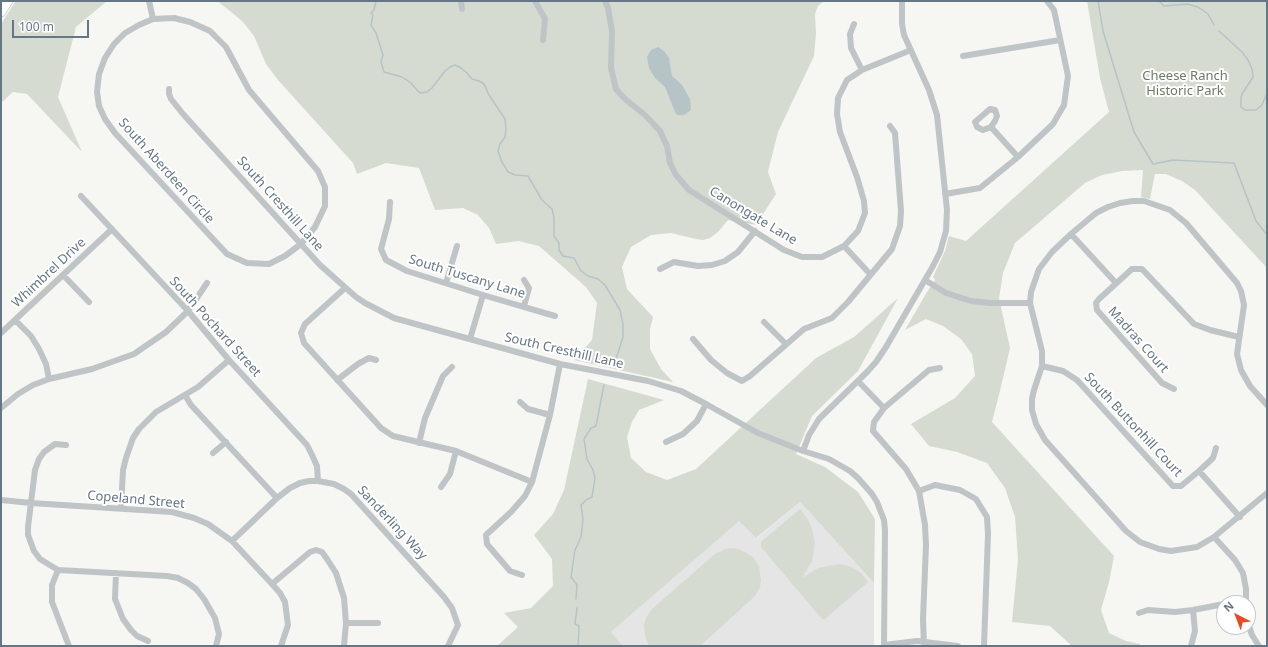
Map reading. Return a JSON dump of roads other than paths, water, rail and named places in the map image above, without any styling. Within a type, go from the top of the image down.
[{"type":"highway","points":[[1,12],[8,1]]},
{"type":"street","points":[[149,1],[153,19]]},
{"type":"street","points":[[460,1],[462,9]]},
{"type":"street","points":[[535,1],[545,19],[544,40]]},
{"type":"street","name":"Canongate Lane","points":[[605,1],[608,8],[612,31],[611,68],[616,89],[625,99],[645,115],[660,131],[667,146],[670,163],[681,182],[689,190],[784,250],[802,257],[822,257],[844,246],[858,231],[865,213],[864,201],[857,177],[840,132],[837,114],[838,98],[847,80],[862,70],[911,50]]},
{"type":"street","points":[[803,451],[809,436],[819,419],[876,362],[886,347],[940,252],[945,235],[947,210],[937,115],[929,90],[904,34],[902,24],[902,1]]},
{"type":"street","points":[[945,194],[980,188],[1018,157],[1053,124],[1064,105],[1068,76],[1054,10],[1047,1]]},
{"type":"street","name":"South Aberdeen Circle","points":[[174,18],[190,22],[210,31],[226,46],[249,90],[318,171],[325,187],[325,206],[315,227],[301,244],[285,256],[269,264],[247,263],[227,254],[114,133],[105,119],[99,106],[97,92],[99,74],[105,58],[114,44],[125,33],[139,24],[153,19],[174,18]]},
{"type":"street","points":[[854,24],[850,34],[851,48],[862,70]]},
{"type":"street","points":[[963,56],[1060,40]]},
{"type":"street","name":"South Cresthill Lane","points":[[169,89],[171,99],[183,114],[320,265],[345,288],[365,303],[394,318],[560,364],[660,384],[681,391],[758,433],[803,451],[829,459],[850,471],[872,494],[881,511],[885,530],[884,645]]},
{"type":"street","points":[[693,339],[711,360],[727,373],[742,381],[750,376],[804,329],[832,318],[848,302],[892,249],[900,226],[901,211],[895,133],[890,126]]},
{"type":"street","points":[[990,127],[1018,157]]},
{"type":"street","name":"South Pochard Street","points":[[81,196],[188,311],[229,360],[307,445],[316,466],[318,481]]},
{"type":"street","points":[[856,201],[864,201]]},
{"type":"street","points":[[1267,405],[1250,386],[1241,370],[1237,354],[1244,305],[1241,291],[1237,283],[1186,223],[1170,210],[1144,202],[1133,201],[1108,207],[1096,213],[1072,234],[1052,252],[1039,269],[1033,285],[1030,303],[1042,351],[1042,366],[1032,399],[1034,417],[1040,433],[1045,440],[1126,530],[1140,542],[1159,549],[1171,551],[1197,547],[1214,537],[1267,494]]},
{"type":"street","name":"South Tuscany Lane","points":[[390,202],[389,219],[380,249],[386,260],[407,271],[555,316]]},
{"type":"street","name":"Whimbrel Drive","points":[[1,332],[112,229]]},
{"type":"street","points":[[660,270],[674,262],[698,266],[712,265],[725,261],[738,252],[755,231]]},
{"type":"street","points":[[1072,234],[1116,283],[1132,269],[1142,269],[1194,324],[1210,330],[1239,337]]},
{"type":"street","points":[[446,283],[457,246]]},
{"type":"street","points":[[844,246],[870,274]]},
{"type":"street","points":[[64,275],[89,302]]},
{"type":"street","points":[[524,280],[529,288],[524,306]]},
{"type":"street","points":[[925,280],[946,293],[971,302],[1030,303]]},
{"type":"street","points":[[1,408],[18,394],[49,379],[92,369],[134,354],[166,332],[188,311],[207,283]]},
{"type":"street","name":"Madras Court","points":[[1116,283],[1096,304],[1097,310],[1162,383],[1174,389]]},
{"type":"street","points":[[345,288],[305,324],[301,333],[304,343],[381,428],[393,436],[419,444],[456,451],[532,482]]},
{"type":"street","points":[[470,339],[483,295]]},
{"type":"street","points":[[15,320],[31,336],[39,349],[46,364],[49,379]]},
{"type":"street","points":[[764,322],[786,344]]},
{"type":"street","points":[[337,380],[358,364],[369,358],[376,360]]},
{"type":"street","points":[[121,509],[123,470],[126,458],[134,438],[143,424],[156,412],[198,387],[229,360]]},
{"type":"street","points":[[522,575],[510,571],[487,544],[486,535],[511,512],[525,496],[532,482],[550,415],[560,364]]},
{"type":"street","name":"South Buttonhill Court","points":[[1042,366],[1063,371],[1077,380],[1173,486],[1181,486],[1199,471],[1213,458],[1216,448]]},
{"type":"street","points":[[419,444],[425,418],[443,376],[452,367]]},
{"type":"street","points":[[924,644],[923,619],[926,545],[925,526],[919,491],[906,469],[873,432],[874,422],[884,408],[929,370],[940,368]]},
{"type":"street","points":[[858,381],[884,408]]},
{"type":"street","points":[[185,395],[191,405],[276,498]]},
{"type":"street","points":[[520,402],[528,408],[550,415]]},
{"type":"street","points":[[666,442],[683,434],[697,421],[706,404]]},
{"type":"street","points":[[213,453],[226,442]]},
{"type":"street","points":[[66,445],[55,444],[44,452],[39,459],[35,470],[28,527],[30,544],[34,551],[40,559],[58,570],[167,576],[178,578],[188,583],[196,589],[204,599],[215,618],[218,634],[216,646]]},
{"type":"street","points":[[441,487],[450,474],[456,451]]},
{"type":"street","points":[[1199,471],[1240,517]]},
{"type":"street","name":"Sanderling Way","points":[[232,541],[276,498],[290,488],[300,483],[309,481],[334,484],[351,494],[444,597],[452,608],[458,626],[448,646]]},
{"type":"street","points":[[919,491],[935,485],[960,490],[976,499],[987,518],[988,534],[984,646]]},
{"type":"street","name":"Copeland Street","points":[[1,500],[172,512],[208,524],[232,541],[272,584],[285,602],[288,625],[282,646]]},
{"type":"street","points":[[1214,537],[1235,560],[1243,573],[1246,595]]},
{"type":"street","points":[[272,584],[310,552],[316,550],[322,552],[336,573],[344,598],[346,623],[344,646]]},
{"type":"street","points":[[58,570],[52,585],[52,602],[69,646]]},
{"type":"street","points":[[116,573],[115,599],[123,619],[134,633],[148,641]]},
{"type":"street","points":[[1139,612],[1148,610],[1175,612],[1216,606]]},
{"type":"street","points":[[1191,646],[1195,631],[1193,610]]},
{"type":"street","points":[[346,623],[378,623]]},
{"type":"street","points":[[1252,635],[1259,646]]},
{"type":"street","points":[[884,645],[917,641],[924,644],[958,646]]},
{"type":"waterway","points":[[376,1],[374,10],[371,13],[373,15],[371,25],[376,33],[383,55],[381,62],[384,72],[402,77],[411,83],[420,93],[427,92],[445,71],[455,65],[461,68],[472,79],[484,84],[489,95],[505,119],[505,137],[500,144],[498,151],[508,172],[515,175],[528,176],[542,200],[552,209],[554,218],[554,236],[559,243],[559,250],[563,256],[574,258],[581,271],[588,276],[598,279],[605,285],[620,310],[623,324],[623,337],[613,364]]},
{"type":"waterway","points":[[1098,1],[1103,31],[1134,132],[1153,164],[1173,160],[1234,163],[1256,221],[1267,235]]},
{"type":"waterway","points":[[1159,1],[1164,6],[1187,4],[1198,7],[1208,14],[1214,25]]},
{"type":"waterway","points":[[1219,31],[1242,52],[1252,69],[1253,77],[1242,94],[1241,107],[1245,110],[1256,110],[1262,105],[1267,93]]},
{"type":"waterway","points":[[576,599],[577,585],[571,577],[575,550],[581,537],[583,519],[581,505],[592,497],[595,478],[593,470],[587,459],[584,439],[591,428],[596,426],[604,385]]},
{"type":"waterway","points":[[577,608],[575,624],[579,626],[578,646]]},
{"type":"park label","name":"Cheese Ranch Historic Park","points":[[1185,84]]}]
